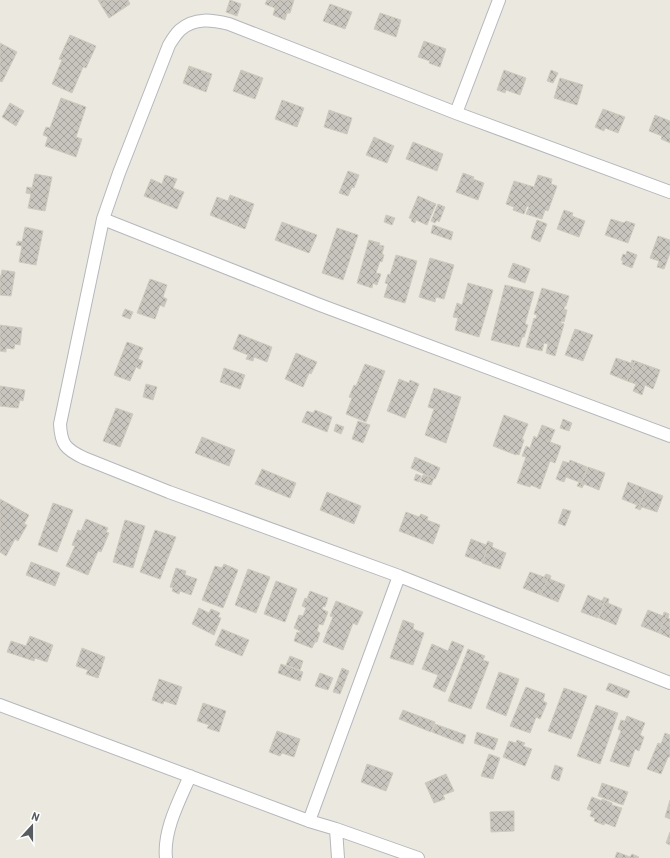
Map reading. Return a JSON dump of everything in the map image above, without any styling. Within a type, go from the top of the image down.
[{"type":"street","points":[[456,113],[499,0]]},
{"type":"street","points":[[670,192],[456,113],[229,24],[211,20],[194,22],[180,30],[169,45],[119,173],[103,219],[60,424],[64,444],[72,453],[169,492],[399,576],[670,683]]},
{"type":"street","points":[[103,219],[320,305],[670,436]]},
{"type":"street","points":[[309,821],[399,576]]},
{"type":"street","points":[[0,705],[309,821],[418,858]]},
{"type":"street","points":[[166,858],[165,850],[172,818],[190,776]]},
{"type":"street","points":[[336,829],[338,858]]},
{"type":"building","points":[[98,0],[128,0],[130,4],[109,18]]},
{"type":"building","points":[[230,0],[241,4],[237,16],[226,12]]},
{"type":"building","points":[[267,0],[294,0],[290,13],[287,13],[285,20],[273,15],[275,8],[265,4]]},
{"type":"building","points":[[330,4],[352,12],[345,29],[323,21]]},
{"type":"building","points":[[380,13],[401,20],[396,37],[374,29]]},
{"type":"building","points":[[70,35],[96,46],[86,68],[83,67],[72,93],[52,84],[62,60],[59,59]]},
{"type":"building","points":[[424,41],[446,49],[440,67],[429,63],[430,61],[418,57]]},
{"type":"building","points":[[0,43],[17,52],[2,82],[0,81]]},
{"type":"building","points":[[189,66],[212,74],[206,92],[183,83]]},
{"type":"building","points":[[241,70],[263,78],[255,99],[233,91]]},
{"type":"building","points":[[504,70],[526,78],[520,95],[506,90],[505,93],[497,90]]},
{"type":"building","points":[[551,70],[558,73],[553,83],[547,81]]},
{"type":"building","points":[[560,78],[583,85],[577,105],[554,98]]},
{"type":"building","points":[[61,98],[86,107],[76,137],[82,139],[76,157],[45,146],[48,137],[43,135],[46,127],[50,128]]},
{"type":"building","points":[[282,100],[304,108],[297,127],[275,119]]},
{"type":"building","points":[[10,103],[24,111],[16,126],[2,117]]},
{"type":"building","points":[[603,109],[625,117],[618,133],[605,128],[604,131],[595,127]]},
{"type":"building","points":[[329,110],[352,118],[347,134],[324,127]]},
{"type":"building","points":[[655,115],[670,121],[670,143],[661,139],[662,136],[649,131]]},
{"type":"building","points":[[374,137],[394,146],[387,163],[366,155]]},
{"type":"building","points":[[413,142],[443,154],[437,171],[406,159]]},
{"type":"building","points":[[348,171],[359,175],[354,188],[352,187],[348,196],[339,193]]},
{"type":"building","points":[[463,173],[484,183],[478,200],[456,192]]},
{"type":"building","points":[[35,174],[52,177],[45,211],[28,208],[31,194],[26,193],[27,187],[32,188]]},
{"type":"building","points":[[165,175],[177,179],[173,188],[184,192],[177,209],[144,196],[151,179],[162,184]]},
{"type":"building","points":[[538,175],[552,179],[551,184],[557,186],[548,211],[545,210],[542,219],[526,214],[529,207],[527,206],[524,214],[513,210],[514,207],[506,204],[514,181],[534,187]]},
{"type":"building","points":[[230,195],[254,204],[245,229],[210,215],[217,197],[228,201]]},
{"type":"building","points":[[418,196],[436,204],[427,225],[416,220],[415,223],[409,218]]},
{"type":"building","points":[[438,204],[445,207],[439,222],[437,220],[435,223],[431,221]]},
{"type":"building","points":[[564,210],[573,213],[572,216],[585,221],[579,237],[557,229]]},
{"type":"building","points":[[386,215],[395,218],[392,225],[384,222]]},
{"type":"building","points":[[611,219],[624,223],[626,221],[635,224],[628,243],[605,235]]},
{"type":"building","points":[[537,220],[547,224],[540,242],[531,238]]},
{"type":"building","points":[[282,222],[317,235],[309,253],[275,240]]},
{"type":"building","points":[[433,225],[453,232],[451,240],[431,233]]},
{"type":"building","points":[[25,227],[43,231],[36,265],[19,262],[22,246],[16,245],[18,241],[22,242]]},
{"type":"building","points":[[337,228],[358,235],[343,280],[322,273]]},
{"type":"building","points":[[658,236],[670,240],[670,253],[664,269],[657,267],[659,261],[650,258]]},
{"type":"building","points":[[369,240],[380,243],[379,245],[384,246],[382,262],[380,261],[376,273],[381,274],[377,285],[373,283],[372,288],[357,283]]},
{"type":"building","points":[[627,251],[637,255],[632,268],[622,264],[623,261],[621,260],[623,254],[626,255]]},
{"type":"building","points":[[396,255],[417,261],[405,303],[384,297],[388,284],[385,283],[388,274],[390,275]]},
{"type":"building","points":[[430,258],[454,265],[444,299],[436,297],[435,302],[419,297]]},
{"type":"building","points":[[513,263],[530,269],[525,283],[508,277]]},
{"type":"building","points":[[2,270],[15,272],[11,296],[0,295],[0,275],[1,276]]},
{"type":"building","points":[[150,279],[167,285],[163,297],[167,299],[164,307],[160,305],[155,319],[137,313]]},
{"type":"building","points":[[468,283],[493,290],[479,337],[455,330],[458,318],[453,317],[457,303],[462,305]]},
{"type":"building","points":[[505,285],[534,292],[525,324],[528,325],[519,347],[491,340]]},
{"type":"building","points":[[542,288],[569,296],[564,309],[567,310],[564,322],[561,321],[561,323],[564,324],[555,356],[546,353],[548,344],[544,343],[542,351],[526,347],[534,318],[536,319],[537,315],[534,314]]},
{"type":"building","points":[[125,309],[133,312],[130,319],[122,316]]},
{"type":"building","points":[[0,325],[22,328],[20,345],[15,344],[14,349],[6,348],[6,352],[0,351]]},
{"type":"building","points":[[575,329],[593,335],[583,361],[565,355]]},
{"type":"building","points":[[239,334],[272,347],[267,362],[254,357],[253,361],[246,359],[248,355],[233,349]]},
{"type":"building","points":[[127,342],[143,348],[138,359],[143,361],[140,369],[136,367],[130,381],[114,375]]},
{"type":"building","points":[[296,353],[317,362],[311,374],[309,373],[303,387],[285,379]]},
{"type":"building","points":[[616,358],[631,363],[632,360],[635,361],[627,381],[610,374]]},
{"type":"building","points":[[635,361],[660,370],[653,389],[645,385],[642,395],[633,391],[636,384],[627,381]]},
{"type":"building","points":[[365,364],[385,371],[366,422],[346,414],[352,398],[349,397],[354,385],[356,386]]},
{"type":"building","points":[[224,368],[245,375],[240,389],[220,382]]},
{"type":"building","points":[[399,379],[409,383],[410,380],[419,384],[405,418],[387,411]]},
{"type":"building","points":[[146,384],[157,387],[153,400],[143,397]]},
{"type":"building","points":[[0,386],[25,390],[23,401],[20,400],[18,408],[0,406]]},
{"type":"building","points":[[434,388],[461,397],[446,443],[425,435],[434,409],[428,407]]},
{"type":"building","points":[[116,408],[133,414],[120,447],[103,441]]},
{"type":"building","points":[[315,410],[332,417],[327,432],[302,422],[307,411],[313,413]]},
{"type":"building","points":[[504,415],[528,424],[522,439],[524,440],[519,455],[493,446]]},
{"type":"building","points":[[563,419],[572,423],[569,431],[560,428]]},
{"type":"building","points":[[358,421],[370,425],[363,443],[352,439]]},
{"type":"building","points":[[336,424],[344,427],[341,434],[334,431]]},
{"type":"building","points":[[542,425],[555,430],[550,442],[561,446],[555,463],[550,461],[540,489],[531,485],[530,487],[517,483],[526,457],[522,456],[526,446],[530,448],[534,436],[537,438]]},
{"type":"building","points":[[202,437],[235,450],[229,466],[195,453]]},
{"type":"building","points":[[415,457],[440,468],[435,479],[411,468]]},
{"type":"building","points":[[570,460],[587,467],[580,487],[577,486],[579,482],[566,477],[564,482],[556,479],[563,461],[569,463]]},
{"type":"building","points":[[588,467],[605,473],[599,490],[584,484],[582,488],[580,487]]},
{"type":"building","points":[[262,469],[296,483],[290,498],[255,484]]},
{"type":"building","points":[[416,474],[421,476],[419,482],[414,480]]},
{"type":"building","points":[[423,475],[434,478],[431,485],[420,482]]},
{"type":"building","points":[[628,482],[646,489],[638,509],[635,508],[637,505],[622,499]]},
{"type":"building","points":[[646,489],[663,496],[657,512],[642,507],[640,510],[638,509]]},
{"type":"building","points":[[327,492],[361,506],[354,524],[320,510]]},
{"type":"building","points":[[0,499],[29,515],[24,524],[27,525],[18,541],[15,539],[6,556],[0,552]]},
{"type":"building","points":[[53,503],[73,510],[57,552],[38,545]]},
{"type":"building","points":[[563,509],[571,511],[565,526],[558,523]]},
{"type":"building","points":[[406,512],[419,517],[421,514],[428,517],[427,520],[440,525],[433,544],[399,531]]},
{"type":"building","points":[[86,519],[108,528],[106,532],[109,533],[101,552],[98,551],[88,575],[66,566],[75,546],[72,545],[78,530],[81,531]]},
{"type":"building","points":[[125,520],[145,526],[133,568],[113,562]]},
{"type":"building","points":[[155,530],[176,537],[160,579],[140,572]]},
{"type":"building","points":[[471,539],[486,545],[488,541],[490,542],[482,562],[465,556]]},
{"type":"building","points":[[490,542],[493,543],[492,547],[506,553],[500,569],[482,563]]},
{"type":"building","points":[[31,562],[60,573],[55,586],[26,575]]},
{"type":"building","points":[[224,564],[238,570],[223,608],[202,600],[215,566],[222,568]]},
{"type":"building","points":[[176,568],[186,571],[185,575],[197,579],[191,595],[180,591],[179,594],[172,591],[173,588],[170,587]]},
{"type":"building","points":[[248,569],[270,577],[256,613],[235,605]]},
{"type":"building","points":[[530,572],[544,577],[546,574],[549,575],[541,595],[523,588]]},
{"type":"building","points":[[549,575],[551,576],[550,579],[565,585],[558,602],[541,595]]},
{"type":"building","points":[[276,581],[297,589],[285,622],[264,614]]},
{"type":"building","points":[[310,591],[328,598],[325,607],[323,606],[322,609],[328,612],[323,625],[319,624],[317,631],[320,633],[317,642],[315,642],[312,648],[294,641],[297,632],[300,633],[300,631],[294,628],[299,615],[303,616],[306,608],[302,606]]},
{"type":"building","points":[[588,595],[602,601],[604,597],[606,598],[598,618],[581,612]]},
{"type":"building","points":[[606,598],[609,599],[608,603],[622,609],[616,625],[599,618]]},
{"type":"building","points":[[336,601],[363,612],[357,625],[353,623],[343,650],[323,642],[333,617],[330,616]]},
{"type":"building","points":[[199,608],[209,613],[211,609],[220,613],[218,617],[221,618],[214,635],[192,624]]},
{"type":"building","points":[[648,610],[663,616],[664,612],[667,613],[659,633],[641,626]]},
{"type":"building","points":[[667,613],[669,614],[668,618],[670,619],[670,638],[659,633]]},
{"type":"building","points":[[403,620],[414,624],[413,629],[424,633],[413,665],[390,658]]},
{"type":"building","points":[[222,629],[249,640],[242,656],[215,645]]},
{"type":"building","points":[[30,636],[53,645],[47,662],[35,658],[34,661],[7,652],[11,641],[26,646]]},
{"type":"building","points":[[452,641],[464,646],[445,692],[433,687],[438,675],[422,669],[432,644],[448,651]]},
{"type":"building","points":[[82,648],[105,657],[98,678],[86,674],[88,670],[76,666]]},
{"type":"building","points":[[468,649],[485,656],[483,660],[489,662],[471,709],[448,701]]},
{"type":"building","points":[[290,656],[303,661],[300,670],[286,665]]},
{"type":"building","points":[[281,664],[303,672],[300,681],[278,673]]},
{"type":"building","points":[[342,668],[349,671],[340,694],[333,692]]},
{"type":"building","points":[[499,672],[519,679],[506,716],[486,708]]},
{"type":"building","points":[[320,673],[333,678],[328,690],[315,686]]},
{"type":"building","points":[[159,679],[182,687],[176,705],[164,701],[163,704],[152,700]]},
{"type":"building","points":[[609,683],[630,691],[627,698],[606,690]]},
{"type":"building","points":[[526,687],[545,694],[543,701],[547,703],[540,719],[536,717],[530,733],[510,726]]},
{"type":"building","points":[[564,688],[587,696],[571,739],[548,731]]},
{"type":"building","points":[[203,703],[226,711],[219,732],[207,728],[209,725],[197,721]]},
{"type":"building","points":[[596,705],[618,713],[600,764],[577,756]]},
{"type":"building","points":[[403,710],[435,722],[431,732],[399,719]]},
{"type":"building","points":[[627,716],[645,723],[640,735],[644,737],[639,751],[635,749],[629,767],[610,761],[621,731],[618,729],[621,720],[625,721]]},
{"type":"building","points":[[435,724],[466,735],[463,744],[432,732]]},
{"type":"building","points":[[277,731],[300,739],[294,757],[282,753],[280,756],[269,752]]},
{"type":"building","points":[[477,732],[498,739],[494,750],[474,743]]},
{"type":"building","points":[[665,733],[670,735],[670,757],[668,757],[661,774],[647,769],[658,743],[661,744]]},
{"type":"building","points":[[517,740],[525,743],[523,746],[532,749],[525,766],[503,757],[509,741],[516,743]]},
{"type":"building","points":[[489,754],[500,758],[493,779],[481,776]]},
{"type":"building","points":[[367,764],[393,773],[386,791],[361,782]]},
{"type":"building","points":[[555,765],[563,768],[559,781],[551,778]]},
{"type":"building","points":[[446,774],[454,791],[443,795],[445,799],[434,803],[425,783]]},
{"type":"building","points":[[602,783],[628,792],[623,805],[598,796]]},
{"type":"building","points":[[592,797],[602,801],[602,799],[612,803],[612,805],[622,808],[615,827],[594,821],[595,818],[590,816],[592,811],[587,809]]},
{"type":"building","points":[[670,800],[670,819],[665,817]]},
{"type":"building","points":[[514,811],[514,831],[491,832],[490,812]]},
{"type":"building","points":[[670,832],[670,845],[666,843]]},
{"type":"building","points":[[617,852],[630,857],[632,854],[639,857],[615,858]]}]
